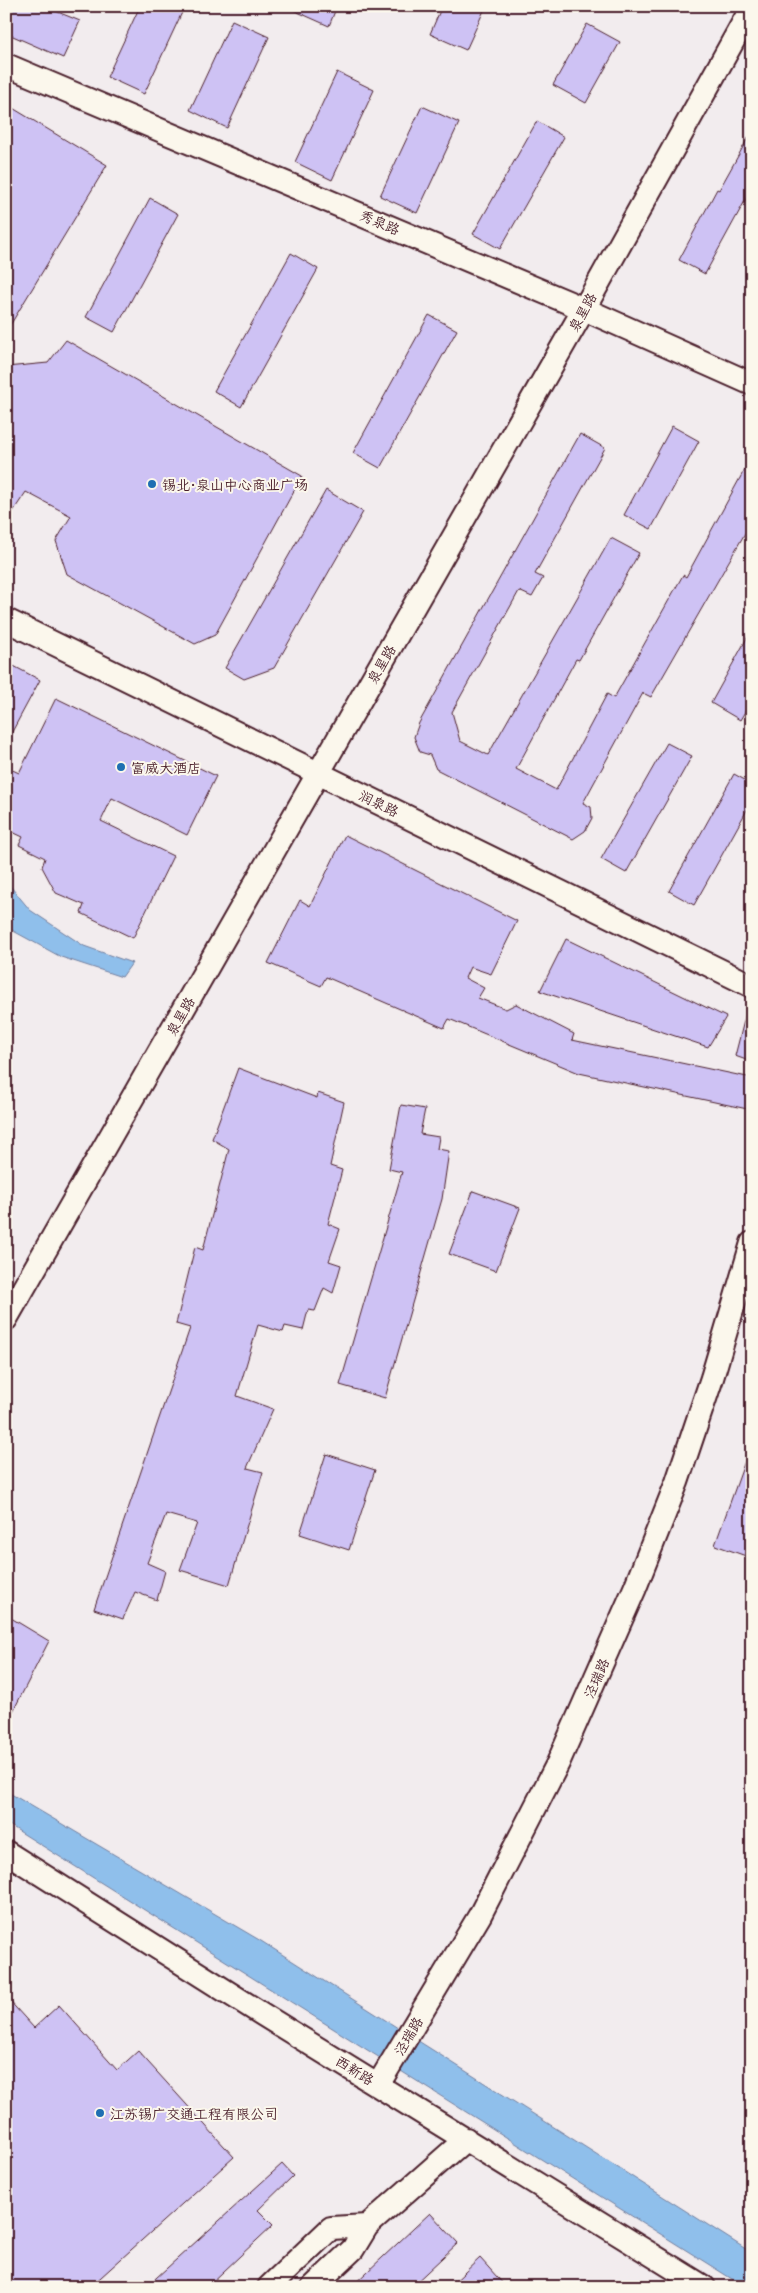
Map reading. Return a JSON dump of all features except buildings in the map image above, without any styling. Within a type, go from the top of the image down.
[{"type":"street","name":"泉星路","points":[[6,1320],[584,308],[752,7]]},
{"type":"street","name":"秀泉路","points":[[6,65],[584,308],[752,384]]},
{"type":"street","name":"润泉路","points":[[6,620],[752,986]]},
{"type":"street","name":"泾瑞路","points":[[383,2077],[480,1915],[558,1763],[635,1588],[687,1454],[712,1378],[752,1243]]},
{"type":"street","name":"西新路","points":[[6,1852],[383,2077],[466,2139],[704,2287]]},
{"type":"street","points":[[313,2287],[353,2249],[367,2226],[466,2139]]},
{"type":"street","points":[[269,2287],[330,2228],[367,2226]]},
{"type":"water","points":[[6,881],[30,910],[84,946],[132,963],[122,977],[61,957],[6,927]]},
{"type":"water","points":[[6,1791],[261,1941],[752,2253],[752,2287],[745,2287],[732,2279],[6,1823]]},
{"type":"place","name":"锡北·泉山中心商业广场","points":[[152,484]]},
{"type":"place","name":"富威大酒店","points":[[121,767]]},
{"type":"place","name":"江苏锡广交通工程有限公司","points":[[100,2113]]}]
